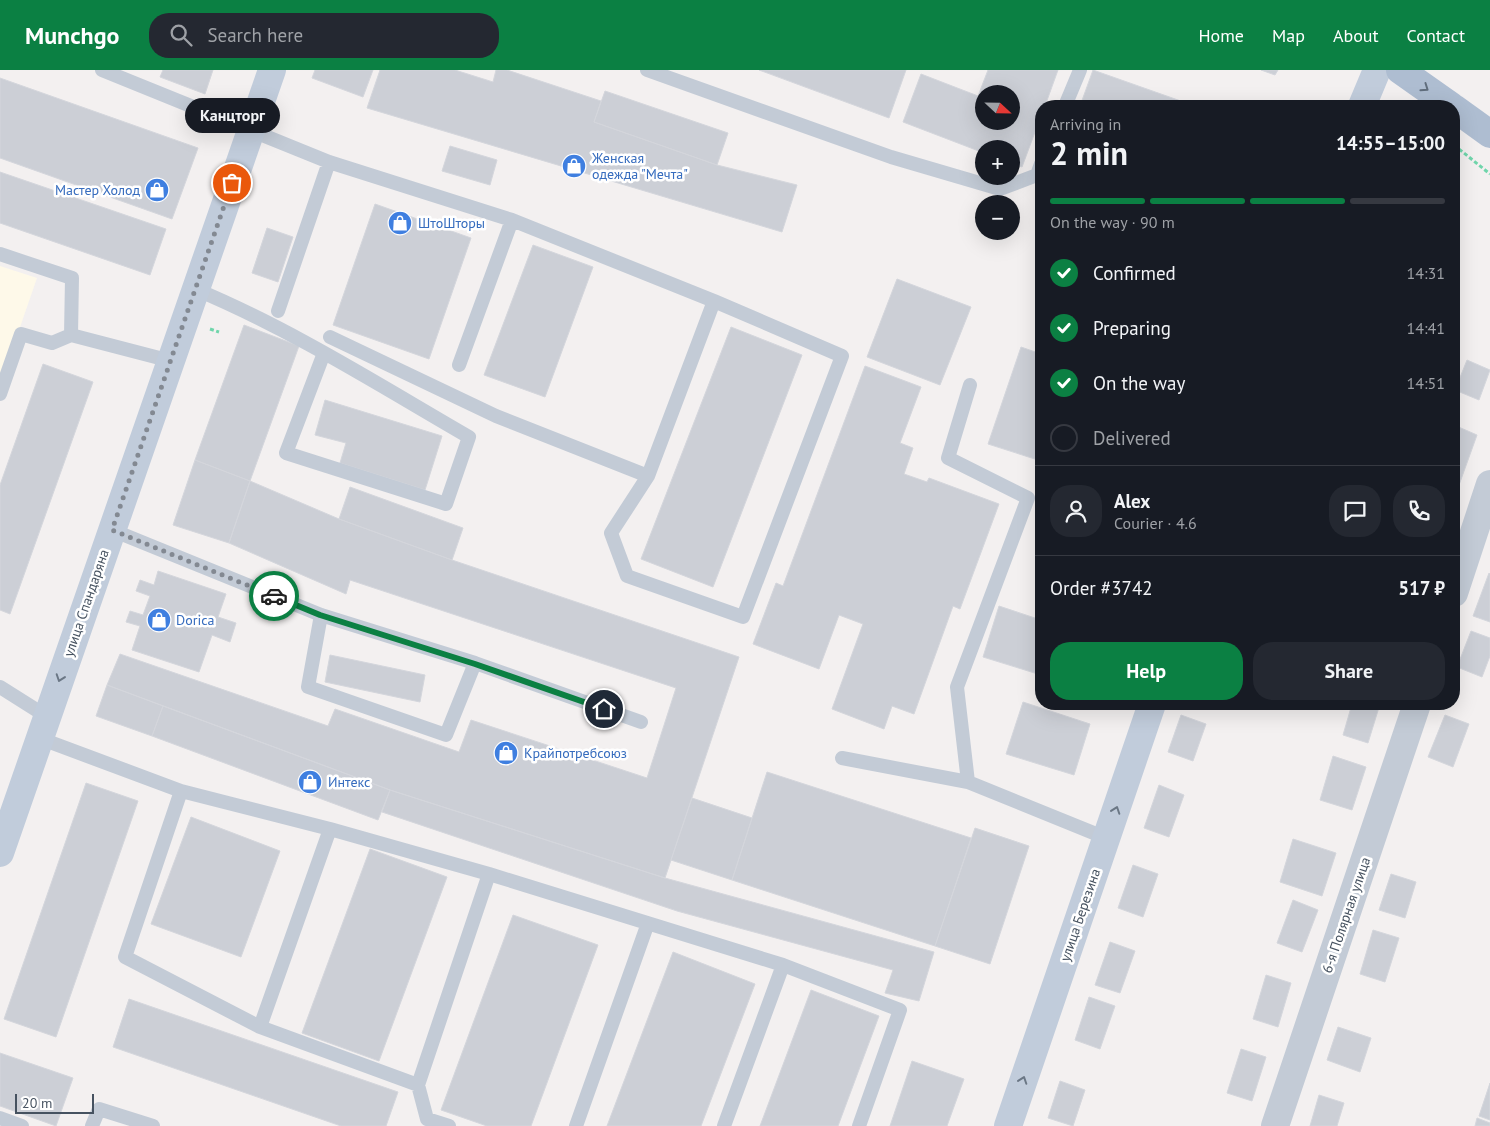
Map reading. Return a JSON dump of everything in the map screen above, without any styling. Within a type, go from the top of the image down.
[{"type":"main road","points":[[1400,70],[1442,100]]},
{"type":"main road","points":[[1460,113],[1490,134]]},
{"type":"street","name":"улица Спандаряна","points":[[0,853],[42,727],[272,70]]},
{"type":"street","points":[[1364,100],[1377,70]]},
{"type":"street","points":[[1460,575],[1490,484]]},
{"type":"street","name":"улица Березина","points":[[1008,1126],[1150,710]]},
{"type":"street","name":"6-я Полярная улица","points":[[1275,1126],[1415,710]]},
{"type":"lane","points":[[102,70],[330,162],[512,220],[714,302],[842,356],[743,617],[627,576],[611,533],[648,476],[714,302]]},
{"type":"lane","points":[[647,70],[891,157],[1000,189],[1035,175]]},
{"type":"lane","points":[[1068,100],[1080,70]]},
{"type":"lane","points":[[278,311],[330,162]]},
{"type":"lane","points":[[459,365],[512,220]]},
{"type":"lane","points":[[0,254],[72,278],[71,335]]},
{"type":"lane","points":[[195,289],[248,311],[324,353],[469,437],[446,504],[286,452],[324,353]]},
{"type":"lane","points":[[0,394],[21,334],[52,343],[71,335],[171,362]]},
{"type":"lane","points":[[330,338],[496,416],[648,476]]},
{"type":"lane","points":[[968,782],[958,687],[1034,500],[948,458],[970,385]]},
{"type":"lane","points":[[112,530],[320,615],[475,664],[641,722]]},
{"type":"lane","points":[[320,615],[308,687],[446,735],[475,664]]},
{"type":"lane","points":[[0,686],[42,727],[181,790],[489,874],[783,965],[900,1010],[858,1126]]},
{"type":"lane","points":[[842,758],[968,782],[1106,838]]},
{"type":"lane","points":[[181,790],[125,958],[260,1027],[418,1086]]},
{"type":"lane","points":[[260,1027],[330,830]]},
{"type":"lane","points":[[449,1126],[426,1119],[418,1086],[489,874]]},
{"type":"lane","points":[[576,1126],[648,923]]},
{"type":"lane","points":[[724,1126],[783,965]]},
{"type":"lane","points":[[92,1126],[99,1109],[154,1126]]},
{"type":"lane","points":[[0,1118],[22,1126]]},
{"type":"path","points":[[1460,149],[1490,174]]},
{"type":"shaded area","points":[[0,266],[37,278],[0,385]]},
{"type":"building","points":[[163,70],[213,70],[205,94],[160,77]]},
{"type":"building","points":[[315,70],[373,70],[363,97],[312,78]]},
{"type":"building","points":[[380,70],[455,70],[493,82],[496,70],[507,70],[601,101],[594,122],[717,165],[797,185],[782,232],[367,108]]},
{"type":"building","points":[[759,70],[906,70],[889,118]]},
{"type":"building","points":[[988,70],[1058,70],[1047,100],[1035,100],[1035,132],[1022,167],[1020,166],[1020,140],[975,140],[975,150],[903,122],[921,74],[975,95],[975,130],[1020,130],[1020,85],[982,85]]},
{"type":"building","points":[[1093,70],[1178,100],[1082,100]]},
{"type":"building","points":[[1261,70],[1278,70],[1275,75]]},
{"type":"building","points":[[0,78],[198,148],[172,219],[0,158]]},
{"type":"building","points":[[605,91],[728,133],[717,165],[594,122]]},
{"type":"building","points":[[450,146],[497,160],[490,185],[442,171]]},
{"type":"building","points":[[0,172],[166,229],[150,275],[0,223]]},
{"type":"building","points":[[375,204],[471,238],[429,359],[333,325]]},
{"type":"building","points":[[267,228],[293,237],[278,282],[252,273]]},
{"type":"building","points":[[533,245],[593,267],[545,397],[484,375]]},
{"type":"building","points":[[897,279],[971,307],[940,385],[867,357]]},
{"type":"building","points":[[244,325],[299,346],[250,481],[195,460]]},
{"type":"building","points":[[731,327],[802,355],[713,587],[641,559]]},
{"type":"building","points":[[1021,347],[1035,352],[1035,459],[988,444]]},
{"type":"building","points":[[1467,360],[1490,370],[1479,400],[1460,392],[1460,378]]},
{"type":"building","points":[[43,364],[93,382],[10,614],[0,610],[0,485]]},
{"type":"building","points":[[865,366],[921,387],[900,443],[913,448],[904,474],[927,482],[929,478],[999,504],[960,609],[953,606],[914,714],[892,706],[884,729],[832,709],[863,624],[839,615],[819,669],[753,644],[776,583],[783,586]]},
{"type":"building","points":[[325,400],[442,436],[425,490],[340,463],[346,443],[315,435]]},
{"type":"building","points":[[1460,428],[1477,435],[1460,482]]},
{"type":"building","points":[[195,460],[250,481],[229,543],[173,525]]},
{"type":"building","points":[[250,481],[339,519],[452,560],[739,657],[665,878],[390,790],[107,685],[120,654],[328,726],[335,709],[459,752],[471,720],[647,778],[676,688],[350,580],[346,594],[229,543]]},
{"type":"building","points":[[350,487],[463,528],[452,560],[339,519]]},
{"type":"building","points":[[158,571],[226,594],[218,617],[236,623],[230,642],[212,635],[199,672],[132,650],[140,626],[126,622],[130,611],[143,615],[150,596],[136,591],[140,580],[154,585]]},
{"type":"building","points":[[1490,574],[1490,622],[1473,616]]},
{"type":"building","points":[[999,606],[1035,618],[1035,673],[983,657]]},
{"type":"building","points":[[1471,631],[1490,638],[1490,656],[1482,677],[1460,668],[1460,659]]},
{"type":"building","points":[[330,655],[425,675],[420,702],[325,682]]},
{"type":"building","points":[[107,685],[163,706],[152,736],[96,716]]},
{"type":"building","points":[[1023,702],[1035,706],[1035,710],[1047,710],[1090,724],[1074,775],[1006,754]]},
{"type":"building","points":[[163,706],[390,790],[378,820],[152,736]]},
{"type":"building","points":[[1350,710],[1378,710],[1368,743],[1343,735]]},
{"type":"building","points":[[1181,715],[1206,724],[1193,761],[1168,752]]},
{"type":"building","points":[[1445,715],[1469,724],[1453,767],[1428,757]]},
{"type":"building","points":[[1333,756],[1366,767],[1352,810],[1320,800]]},
{"type":"building","points":[[767,772],[971,838],[935,946],[732,880]]},
{"type":"building","points":[[86,783],[138,801],[56,1037],[4,1019]]},
{"type":"building","points":[[1159,785],[1184,795],[1169,837],[1144,828]]},
{"type":"building","points":[[390,790],[665,878],[934,952],[919,1001],[885,993],[893,970],[677,911],[382,812]]},
{"type":"building","points":[[692,798],[752,818],[732,880],[671,860]]},
{"type":"building","points":[[191,817],[280,851],[241,957],[151,924]]},
{"type":"building","points":[[975,828],[1029,846],[990,964],[935,946]]},
{"type":"building","points":[[1293,839],[1336,853],[1322,896],[1280,882]]},
{"type":"building","points":[[370,849],[447,877],[379,1061],[302,1033]]},
{"type":"building","points":[[1133,865],[1158,874],[1143,917],[1118,908]]},
{"type":"building","points":[[1391,874],[1416,882],[1405,918],[1379,910]]},
{"type":"building","points":[[1293,900],[1318,910],[1302,952],[1277,943]]},
{"type":"building","points":[[513,915],[598,945],[531,1126],[487,1126],[441,1110]]},
{"type":"building","points":[[1373,930],[1399,938],[1385,982],[1360,974]]},
{"type":"building","points":[[1110,942],[1135,951],[1120,993],[1095,985]]},
{"type":"building","points":[[673,952],[755,984],[701,1126],[607,1126]]},
{"type":"building","points":[[1266,975],[1291,983],[1278,1027],[1253,1019]]},
{"type":"building","points":[[811,990],[879,1016],[838,1126],[760,1126]]},
{"type":"building","points":[[1089,997],[1115,1006],[1100,1049],[1075,1040]]},
{"type":"building","points":[[129,999],[398,1092],[386,1126],[341,1126],[113,1047]]},
{"type":"building","points":[[1338,1027],[1371,1038],[1360,1072],[1327,1060]]},
{"type":"building","points":[[1241,1049],[1266,1057],[1252,1101],[1227,1093]]},
{"type":"building","points":[[0,1053],[73,1078],[56,1126],[0,1106]]},
{"type":"building","points":[[912,1061],[964,1079],[947,1126],[890,1126]]},
{"type":"building","points":[[1060,1081],[1085,1090],[1073,1126],[1048,1118]]},
{"type":"building","points":[[1490,1083],[1490,1120],[1479,1116]]},
{"type":"building","points":[[1319,1095],[1344,1103],[1337,1126],[1310,1126]]},
{"type":"building","points":[[1477,1118],[1490,1123],[1490,1126],[1475,1126]]},
{"type":"way so far","points":[[232,183],[112,530],[274,596]]},
{"type":"place","name":"Женская одежда \"Мечта\"","points":[[574,166]]},
{"type":"place","name":"Канцторг","points":[[232,183]]},
{"type":"place","name":"Мастер Холод","points":[[157,190]]},
{"type":"place","name":"ШтоШторы","points":[[400,223]]},
{"type":"place","name":"Dorica","points":[[159,620]]},
{"type":"place","name":"Крайпотребсоюз","points":[[506,753]]},
{"type":"place","name":"Интекс","points":[[310,782]]},
{"type":"route","points":[[274,596],[320,615],[475,664],[604,709]]}]
